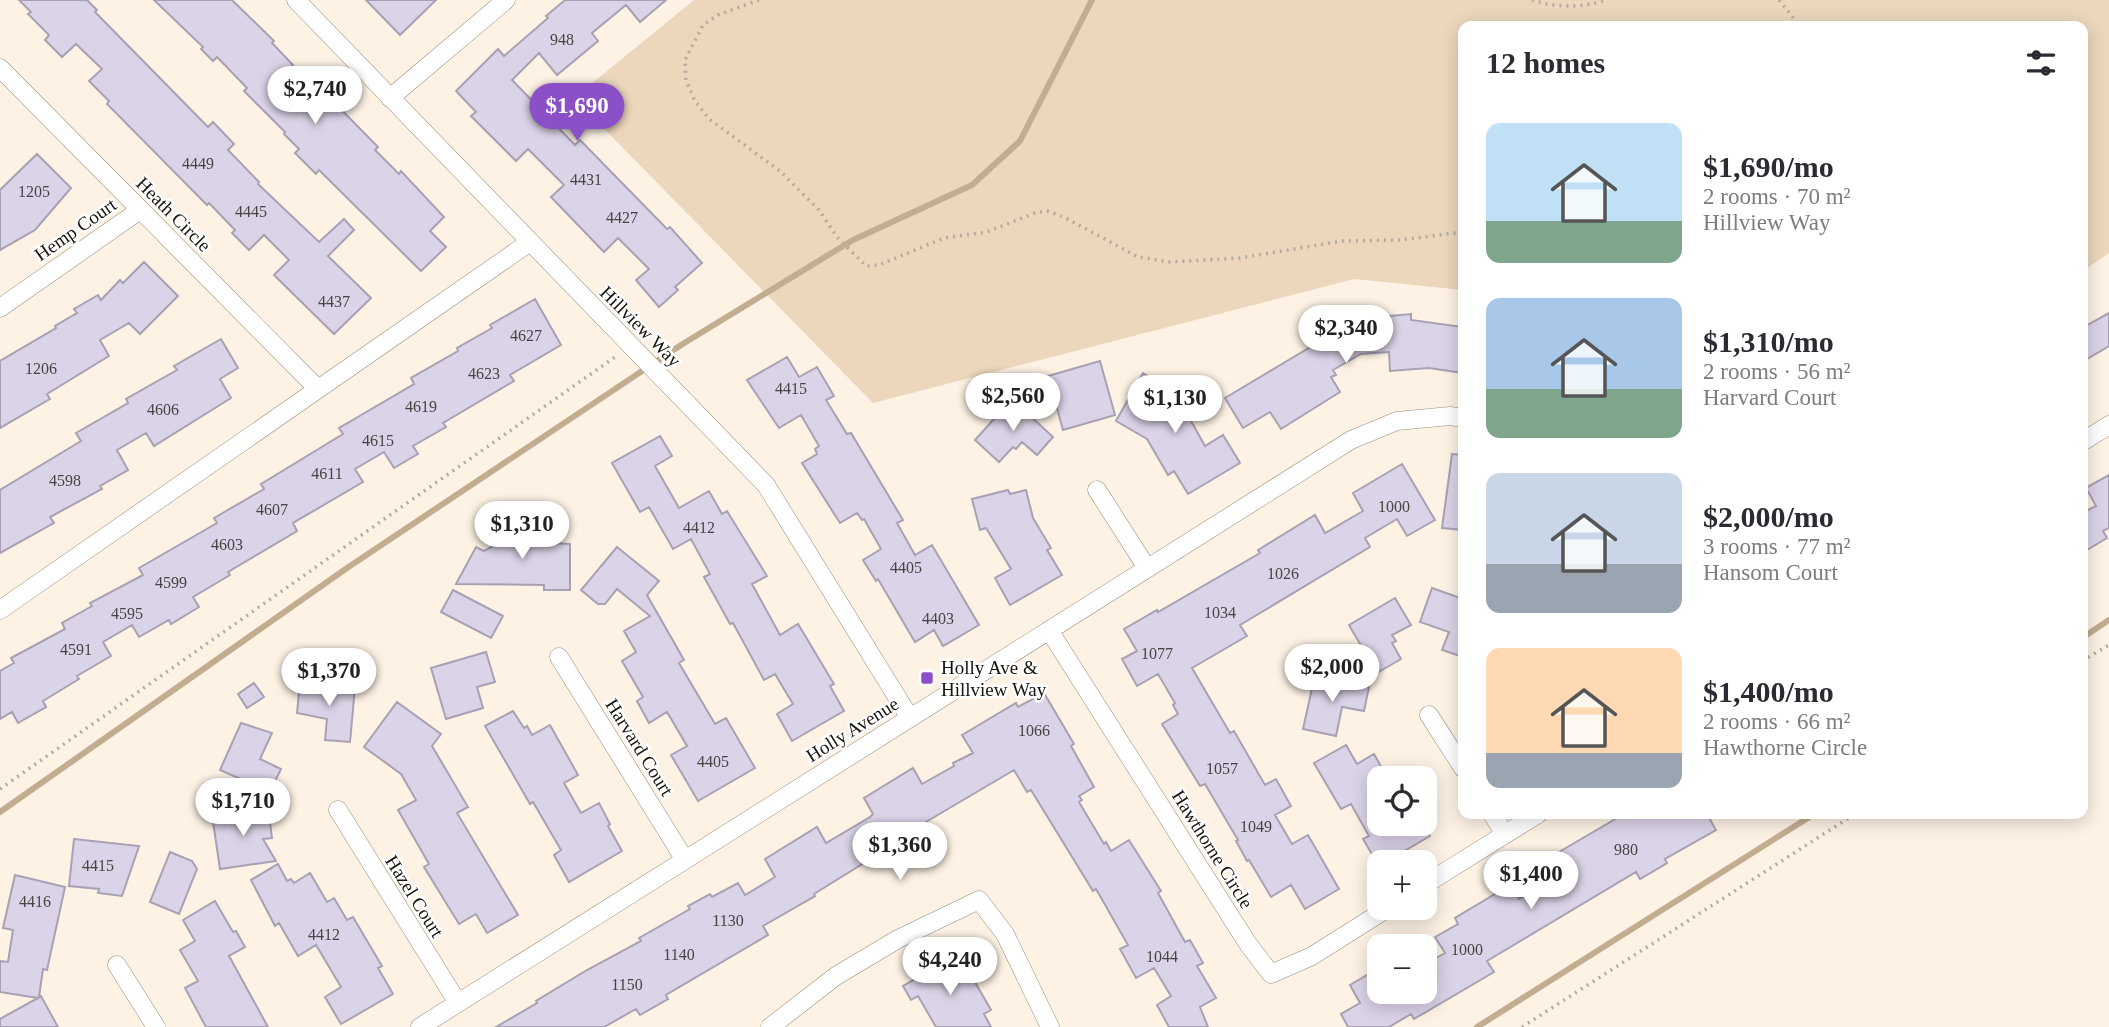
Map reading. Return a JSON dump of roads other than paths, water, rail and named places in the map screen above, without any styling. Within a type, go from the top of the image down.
[{"type":"street","name":"Hillview Way","points":[[296,0],[766,485],[910,718]]},
{"type":"street","points":[[390,98],[506,0]]},
{"type":"street","name":"Heath Circle","points":[[0,68],[318,389]]},
{"type":"street","name":"Hemp Court","points":[[0,308],[140,210]]},
{"type":"street","points":[[0,610],[530,242]]},
{"type":"street","name":"Holly Avenue","points":[[420,1027],[1350,440],[1397,421],[1458,417]]},
{"type":"street","points":[[2088,438],[2109,425]]},
{"type":"street","points":[[1097,490],[1147,568]]},
{"type":"street","name":"Hawthorne Circle","points":[[1049,630],[1248,944],[1271,974],[1312,956],[1369,920]]},
{"type":"street","name":"Harvard Court","points":[[559,657],[685,860]]},
{"type":"street","points":[[1429,715],[1458,760]]},
{"type":"street","name":"Hazel Court","points":[[338,810],[457,1003]]},
{"type":"street","points":[[1495,819],[1505,834]]},
{"type":"street","points":[[1437,877],[1530,819]]},
{"type":"street","points":[[770,1027],[836,976],[898,939],[979,900],[1004,934],[1050,1027]]},
{"type":"street","points":[[117,964],[156,1027]]},
{"type":"waterway","points":[[0,812],[347,568],[681,345],[853,240],[972,185],[1020,141],[1092,0]]},
{"type":"waterway","points":[[2088,634],[2109,620]]},
{"type":"waterway","points":[[1477,1027],[1806,819]]},
{"type":"place","name":"Holly Ave & Hillview Way","points":[[927,678]]}]
